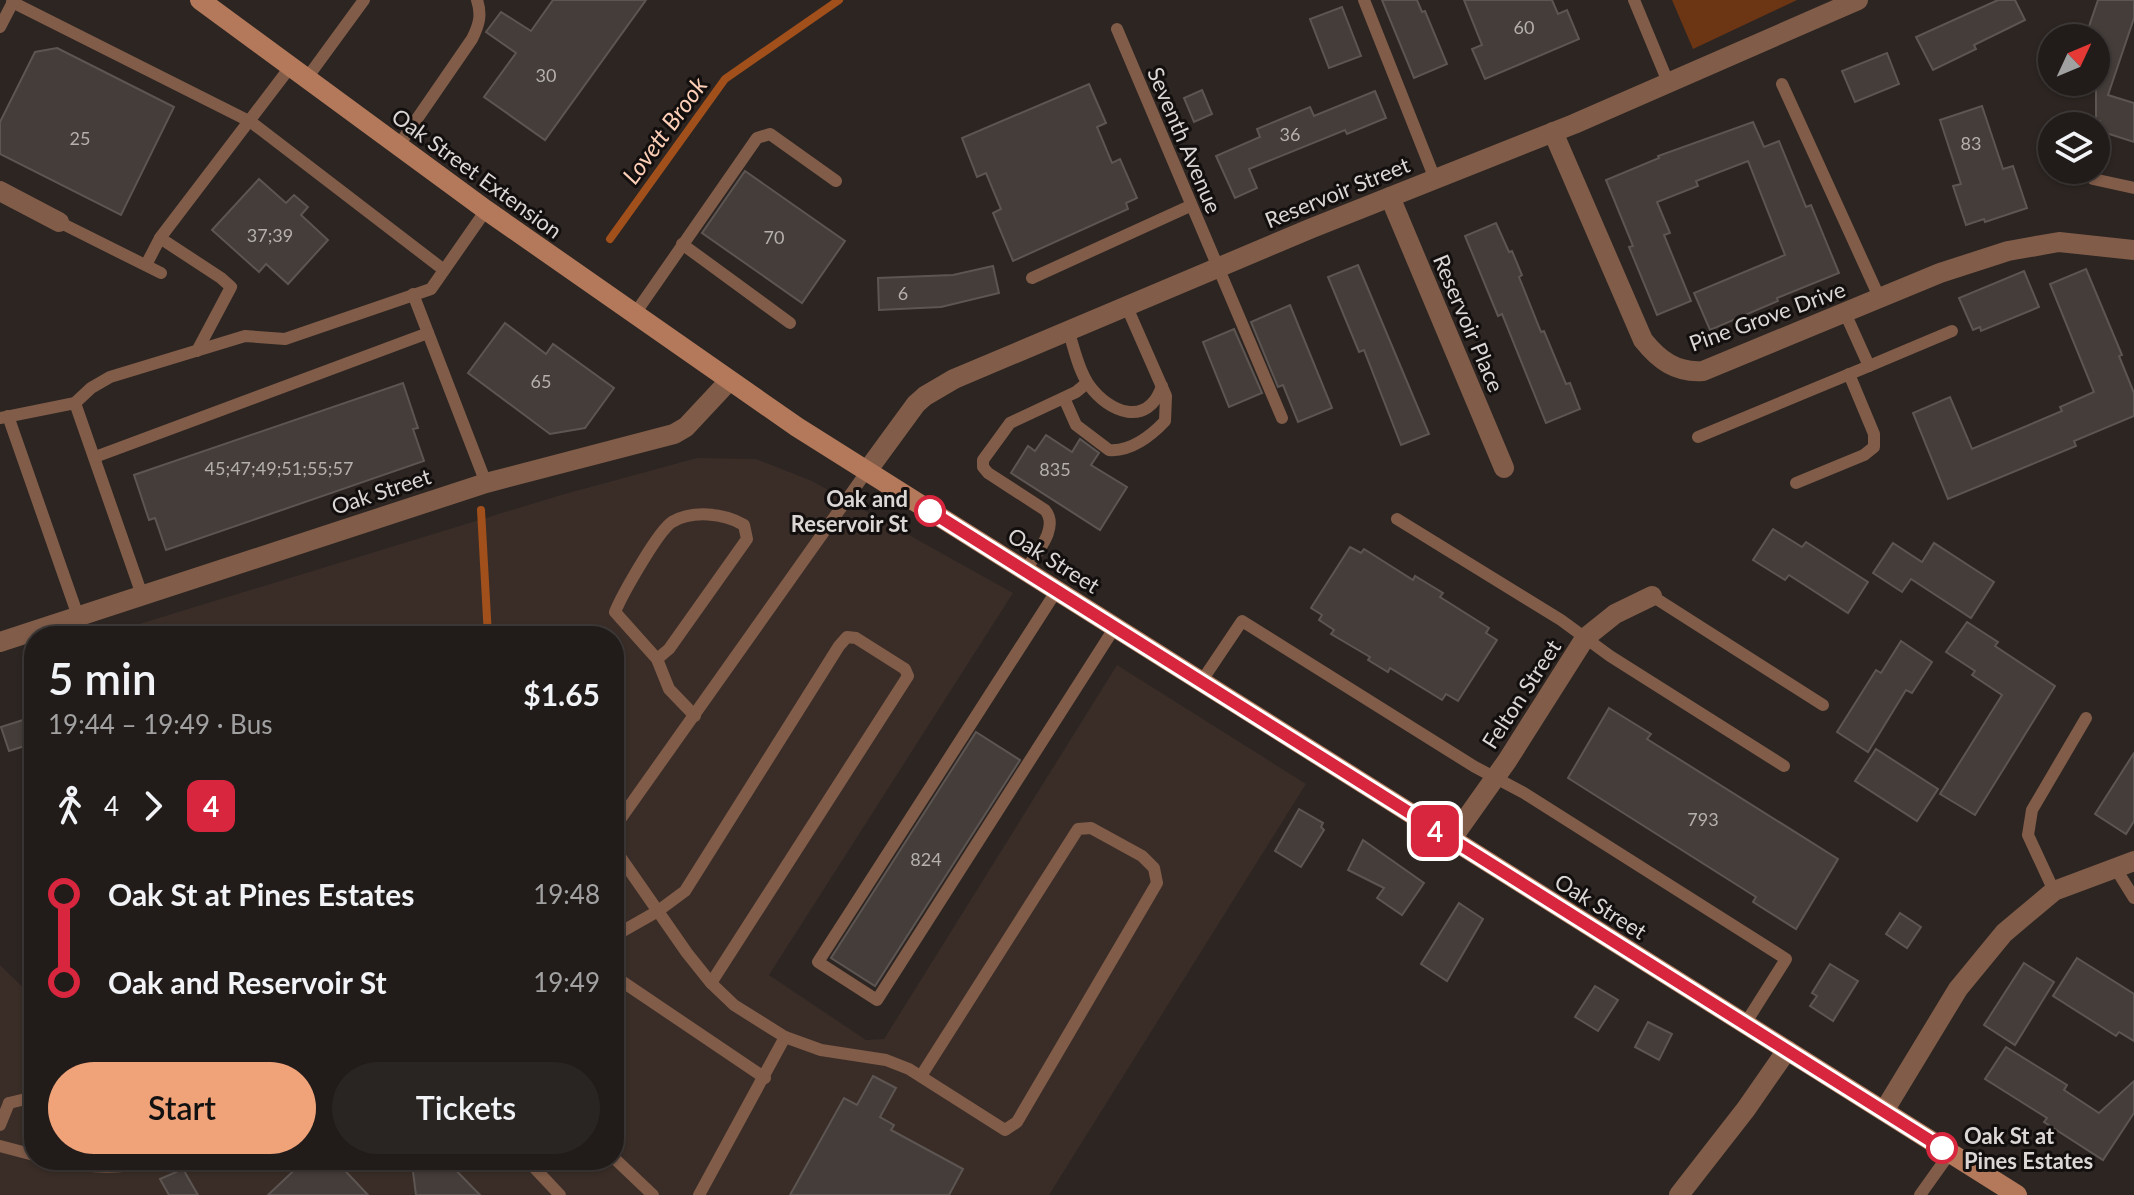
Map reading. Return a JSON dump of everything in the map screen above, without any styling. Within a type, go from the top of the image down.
[{"type":"main road","name":"Oak Street Extension","points":[[200,0],[486,210],[729,381]]},
{"type":"main road","name":"Oak Street","points":[[729,381],[1025,571],[2017,1195]]},
{"type":"street","name":"Reservoir Street","points":[[867,471],[904,417],[925,396],[954,379],[1218,267],[1553,132],[1858,0]]},
{"type":"street","name":"Pine Grove Drive","points":[[1553,132],[1643,340],[1666,363],[1690,372],[1703,371],[1940,273],[2008,251],[2059,242],[2134,250]]},
{"type":"street","points":[[0,191],[59,222]]},
{"type":"street","name":"Reservoir Place","points":[[1390,197],[1504,468]]},
{"type":"street","name":"Oak Street","points":[[48,626],[486,483],[674,434],[686,427],[729,381]]},
{"type":"street","name":"Felton Street","points":[[1451,840],[1585,638],[1615,614],[1652,596]]},
{"type":"street","name":"Oak Street","points":[[0,642],[24,634]]},
{"type":"street","points":[[1884,1111],[1958,989],[2004,933],[2054,891],[2125,865]]},
{"type":"street","points":[[1679,1195],[1787,1050]]},
{"type":"lane","points":[[146,265],[160,238],[251,122],[364,0]]},
{"type":"lane","points":[[399,145],[472,39],[481,11],[477,0]]},
{"type":"lane","points":[[1364,0],[1435,179]]},
{"type":"lane","points":[[1634,0],[1668,82]]},
{"type":"lane","points":[[0,27],[13,1],[251,122],[444,270]]},
{"type":"lane","name":"Seventh Avenue","points":[[1117,29],[1282,418]]},
{"type":"lane","points":[[1782,84],[1880,299]]},
{"type":"lane","points":[[634,315],[757,138],[770,134],[836,181]]},
{"type":"lane","points":[[2110,183],[2134,188]]},
{"type":"lane","points":[[1032,278],[1190,206]]},
{"type":"lane","points":[[78,616],[6,414],[75,403],[91,388],[110,377],[245,336],[285,339],[431,289],[486,210]]},
{"type":"lane","points":[[59,222],[161,273]]},
{"type":"lane","points":[[160,238],[231,287],[197,351]]},
{"type":"lane","points":[[682,244],[790,323]]},
{"type":"lane","points":[[413,294],[486,483]]},
{"type":"lane","points":[[1064,398],[1072,419],[1082,432],[1114,451],[1142,440],[1165,421],[1167,405],[1162,386],[1126,305]]},
{"type":"lane","points":[[1845,313],[1869,366]]},
{"type":"lane","points":[[1068,330],[1087,383],[1126,413],[1132,414],[1148,406],[1159,395],[1162,386]]},
{"type":"lane","points":[[1698,437],[1952,331]]},
{"type":"lane","points":[[95,457],[428,333]]},
{"type":"lane","points":[[1796,483],[1864,455],[1874,447],[1874,434],[1849,374]]},
{"type":"lane","points":[[1025,571],[1051,529],[1050,517],[1045,510],[988,473],[983,460],[1010,423],[1064,398],[1087,383]]},
{"type":"lane","points":[[75,403],[142,595]]},
{"type":"lane","points":[[624,813],[867,471]]},
{"type":"lane","points":[[657,659],[669,649],[747,539],[744,525],[732,517],[688,514],[668,524],[622,595],[615,612],[657,659],[669,689],[695,716]]},
{"type":"lane","points":[[1397,519],[1561,620],[1784,766]]},
{"type":"lane","points":[[1057,590],[818,962],[877,1000],[1115,627]]},
{"type":"lane","points":[[1652,596],[1823,705]]},
{"type":"lane","points":[[1201,682],[1242,621],[1494,778],[1524,793],[1786,959],[1745,1024]]},
{"type":"lane","points":[[624,930],[685,891],[847,637],[856,638],[905,669],[908,676],[711,983]]},
{"type":"lane","points":[[2054,891],[2028,835],[2032,810],[2086,718]]},
{"type":"lane","points":[[624,862],[711,983],[734,1005],[785,1037],[821,1050],[886,1060],[921,1076],[1005,1130],[1017,1122],[1157,883],[1154,868],[1142,856],[1091,828],[1078,829],[921,1076]]},
{"type":"lane","points":[[2125,865],[2134,898]]},
{"type":"lane","points":[[624,983],[765,1078]]},
{"type":"lane","points":[[699,1195],[785,1037]]},
{"type":"lane","points":[[0,1125],[4,1099],[24,1098]]},
{"type":"lane","points":[[0,1146],[24,1152]]},
{"type":"lane","points":[[1920,1195],[1950,1153]]},
{"type":"lane","points":[[624,1167],[653,1195]]},
{"type":"lane","points":[[536,1170],[560,1195]]},
{"type":"shaded area","points":[[1672,0],[1797,0],[1693,49]]},
{"type":"shaded area","points":[[697,458],[756,459],[812,481],[1013,593],[769,975],[866,1040],[884,1039],[1117,665],[1306,784],[1049,1195],[0,1195],[0,965],[24,988],[24,1170],[624,1170],[624,626],[133,626],[561,495]]},
{"type":"building","points":[[553,0],[646,0],[545,140],[484,97],[516,53],[486,32],[501,12],[531,31]]},
{"type":"building","points":[[1382,0],[1417,0],[1422,12],[1425,11],[1447,64],[1414,78]]},
{"type":"building","points":[[1464,0],[1552,0],[1558,14],[1567,10],[1579,39],[1485,79],[1472,49],[1482,45]]},
{"type":"building","points":[[1998,0],[2015,0],[2025,20],[1933,70],[1916,37]]},
{"type":"building","points":[[2098,0],[2134,0],[2134,18],[2110,89],[2110,24],[2090,24]]},
{"type":"building","points":[[1342,7],[1361,56],[1329,68],[1310,19]]},
{"type":"building","points":[[57,48],[174,107],[121,215],[0,154],[0,122],[35,52]]},
{"type":"building","points":[[1887,53],[1899,84],[1855,102],[1842,71]]},
{"type":"building","points":[[1089,84],[1106,123],[1097,127],[1112,163],[1120,159],[1137,198],[1126,203],[1128,209],[1013,261],[993,213],[1001,209],[986,173],[977,177],[962,138]]},
{"type":"building","points":[[1202,90],[1212,114],[1194,122],[1184,98]]},
{"type":"building","points":[[1375,91],[1386,118],[1347,134],[1345,130],[1249,169],[1257,188],[1235,198],[1216,156],[1260,137],[1257,129],[1310,107],[1314,116]]},
{"type":"building","points":[[2096,96],[2110,96],[2134,103],[2134,142],[2110,134],[2110,112],[2096,112]]},
{"type":"building","points":[[1982,106],[2003,169],[2013,166],[2027,208],[1966,225],[1953,186],[1961,184],[1940,120]]},
{"type":"building","points":[[1753,122],[1764,147],[1779,141],[1806,207],[1811,205],[1839,273],[1710,330],[1694,293],[1785,255],[1748,161],[1696,181],[1698,186],[1657,202],[1670,233],[1664,235],[1691,301],[1657,315],[1606,180],[1658,156]]},
{"type":"building","points":[[745,171],[845,241],[802,303],[702,233]]},
{"type":"building","points":[[259,179],[286,203],[294,195],[308,207],[301,215],[328,240],[288,284],[266,264],[259,272],[212,230]]},
{"type":"building","points":[[1496,223],[1522,275],[1519,277],[1541,332],[1544,331],[1580,409],[1546,423],[1502,314],[1498,316],[1465,236]]},
{"type":"building","points":[[1358,265],[1429,434],[1401,445],[1364,350],[1359,352],[1328,277]]},
{"type":"building","points":[[993,266],[999,293],[941,307],[879,310],[878,278],[953,275]]},
{"type":"building","points":[[2086,269],[2122,355],[2119,356],[2134,393],[2134,416],[2074,441],[2076,446],[1948,499],[1913,413],[1950,397],[1972,449],[2062,411],[2060,407],[2094,392],[2050,284]]},
{"type":"building","points":[[2024,271],[2039,307],[1981,331],[1980,327],[1973,330],[1959,298]]},
{"type":"building","points":[[1290,305],[1332,408],[1298,422],[1283,385],[1278,387],[1251,322]]},
{"type":"building","points":[[505,323],[546,354],[553,344],[614,388],[585,428],[550,434],[468,373]]},
{"type":"building","points":[[1234,329],[1262,393],[1229,407],[1203,342]]},
{"type":"building","points":[[403,383],[418,428],[413,429],[424,461],[166,550],[155,518],[149,520],[134,475]]},
{"type":"building","points":[[1046,435],[1072,452],[1080,439],[1099,453],[1091,465],[1127,487],[1100,530],[1011,473],[1028,446],[1035,451]]},
{"type":"building","points":[[1773,529],[1802,547],[1806,542],[1868,582],[1848,613],[1789,575],[1785,580],[1753,560]]},
{"type":"building","points":[[1893,543],[1922,562],[1934,543],[1994,582],[1971,618],[1911,579],[1902,592],[1873,573]]},
{"type":"building","points":[[1350,547],[1361,553],[1364,549],[1413,580],[1415,576],[1443,593],[1440,597],[1489,628],[1486,633],[1497,640],[1458,701],[1446,694],[1442,700],[1390,668],[1388,672],[1368,660],[1370,657],[1331,634],[1334,630],[1319,620],[1322,615],[1311,608]]},
{"type":"building","points":[[1967,622],[1998,642],[1995,646],[2055,686],[1975,815],[1940,794],[2002,695],[1972,675],[1975,671],[1946,652]]},
{"type":"building","points":[[1901,641],[1932,662],[1912,693],[1906,690],[1868,752],[1837,732],[1876,670],[1881,673]]},
{"type":"building","points":[[1609,708],[1651,734],[1647,739],[1838,859],[1796,929],[1753,902],[1756,897],[1568,778]]},
{"type":"building","points":[[24,720],[24,746],[9,751],[1,727]]},
{"type":"building","points":[[976,732],[1020,760],[875,986],[831,958]]},
{"type":"building","points":[[1876,749],[1938,789],[1917,821],[1855,781]]},
{"type":"building","points":[[2134,753],[2134,821],[2126,834],[2095,814]]},
{"type":"building","points":[[1299,809],[1323,823],[1321,827],[1324,830],[1301,867],[1275,851]]},
{"type":"building","points":[[1363,840],[1424,883],[1402,915],[1377,898],[1384,888],[1348,870]]},
{"type":"building","points":[[1459,903],[1483,919],[1447,981],[1421,964]]},
{"type":"building","points":[[1900,913],[1921,927],[1907,948],[1886,934]]},
{"type":"building","points":[[2077,958],[2134,994],[2134,1041],[2119,1032],[2116,1036],[2053,996]]},
{"type":"building","points":[[2024,963],[2054,982],[2015,1045],[1984,1025]]},
{"type":"building","points":[[1830,964],[1858,981],[1833,1021],[1810,1006],[1817,996],[1812,993]]},
{"type":"building","points":[[1595,986],[1618,1000],[1598,1031],[1575,1017]]},
{"type":"building","points":[[1648,1022],[1672,1034],[1659,1060],[1635,1047]]},
{"type":"building","points":[[2006,1047],[2067,1085],[2064,1090],[2099,1113],[2134,1081],[2134,1113],[2103,1160],[2044,1122],[2047,1118],[1985,1079]]},
{"type":"building","points":[[873,1076],[896,1088],[880,1117],[894,1125],[891,1130],[963,1169],[949,1195],[790,1195],[844,1098],[857,1105]]},
{"type":"building","points":[[184,1170],[198,1195],[169,1195],[160,1179]]},
{"type":"building","points":[[294,1170],[344,1170],[368,1195],[268,1195]]},
{"type":"building","points":[[456,1170],[480,1195],[416,1195],[413,1172]]},
{"type":"waterway","name":"Lovett Brook","points":[[610,239],[725,79],[839,0]]},
{"type":"waterway","name":"Lovett Brook","points":[[481,510],[487,626]]},
{"type":"bus line","name":"4","points":[[930,511],[1942,1148]]},
{"type":"place","name":"Oak and Reservoir St","points":[[930,511]]},
{"type":"place","name":"Oak St at Pines Estates","points":[[1942,1148]]}]
